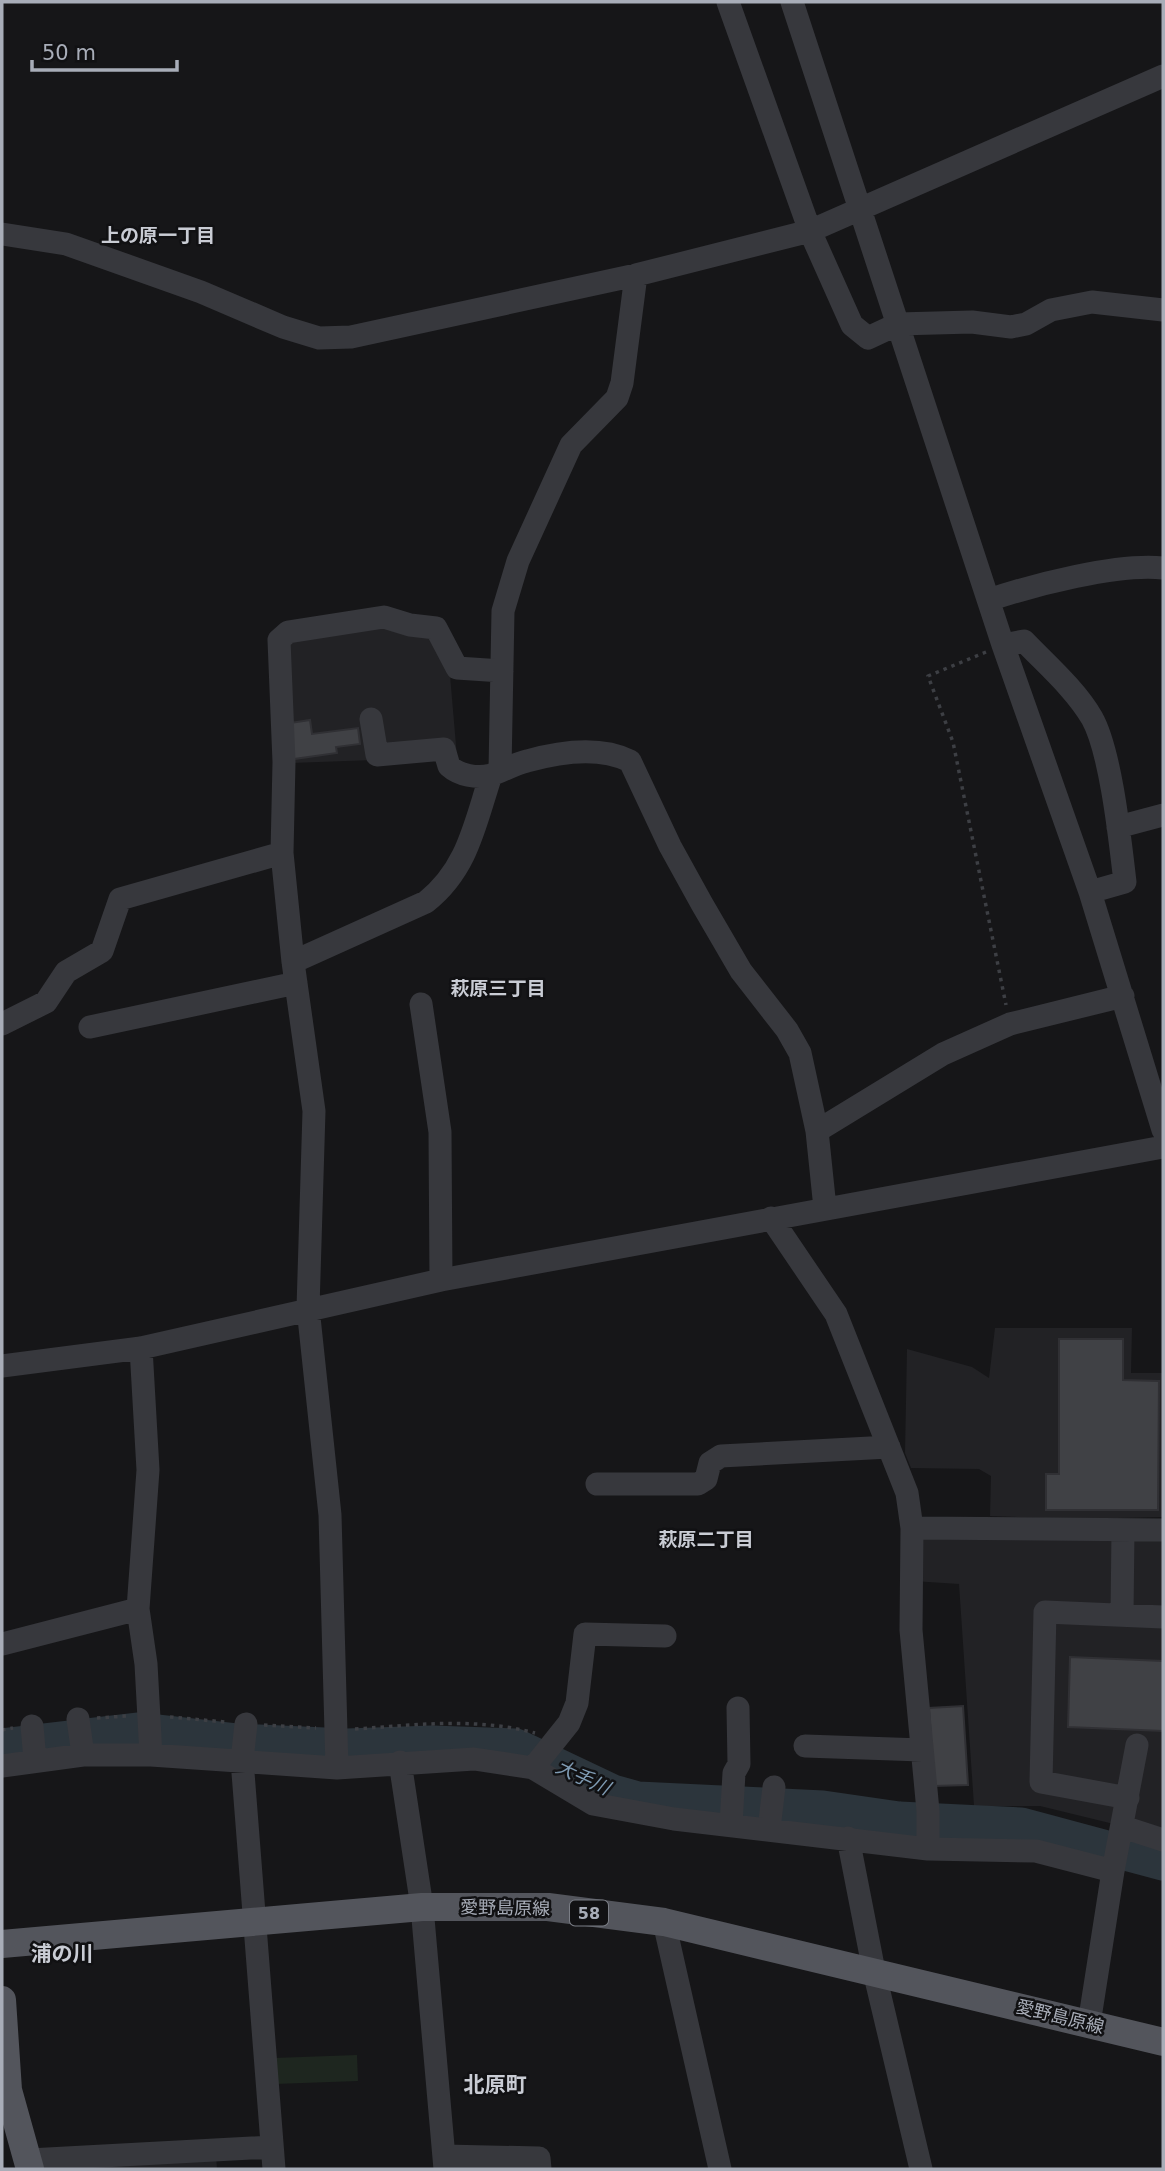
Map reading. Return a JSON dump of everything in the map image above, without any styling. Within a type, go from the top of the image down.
[{"type":"main road","name":"愛野島原線","points":[[2,1944],[422,1907],[548,1908],[664,1922],[1163,2042]]},
{"type":"main road","points":[[2,2000],[9,2090],[29,2165]]},
{"type":"street","points":[[728,2],[810,231],[852,325],[868,338],[898,324],[972,322],[1011,327],[1026,324],[1051,310],[1092,302],[1163,310]]},
{"type":"street","points":[[792,2],[1003,645],[1090,892],[1163,1130]]},
{"type":"street","points":[[2,234],[66,244],[201,292],[283,327],[319,338],[351,337],[636,275],[810,231],[1163,76]]},
{"type":"street","points":[[90,1027],[294,972],[426,902],[442,890],[463,860],[495,772],[503,611],[519,561],[571,445],[617,397],[636,275]]},
{"type":"street","points":[[989,600],[1039,584],[1135,568],[1163,568]]},
{"type":"street","points":[[337,1765],[330,1515],[307,1308],[314,1111],[294,972],[282,853],[284,762],[280,636],[288,632],[390,617],[410,625],[436,628],[457,668],[502,671]]},
{"type":"street","points":[[1003,645],[1024,641],[1079,699],[1091,716],[1102,746],[1118,827],[1125,882],[1090,892]]},
{"type":"street","points":[[371,719],[377,755],[444,749],[447,760],[455,771],[464,775],[495,772],[529,760],[585,752],[617,755],[630,761],[670,846],[741,971],[787,1031],[800,1053],[817,1131],[825,1208]]},
{"type":"street","points":[[1118,827],[1163,815]]},
{"type":"street","points":[[2,1024],[46,1002],[66,972],[103,951],[120,899],[282,853]]},
{"type":"street","points":[[817,1131],[943,1054],[1010,1024],[1123,996]]},
{"type":"street","points":[[421,1004],[440,1132],[441,1280]]},
{"type":"street","points":[[2,1366],[141,1348],[307,1308],[441,1280],[1163,1147]]},
{"type":"street","points":[[771,1218],[836,1314],[907,1493],[912,1528],[911,1630],[928,1811],[928,1846]]},
{"type":"street","points":[[141,1348],[148,1470],[138,1609],[151,1751]]},
{"type":"street","points":[[597,1484],[698,1484],[706,1479],[710,1463],[721,1456],[889,1447]]},
{"type":"street","points":[[912,1528],[1163,1530]]},
{"type":"street","points":[[1122,1615],[1123,1530]]},
{"type":"street","points":[[2,1644],[138,1609]]},
{"type":"street","points":[[1128,1798],[1041,1782],[1045,1612],[1163,1617]]},
{"type":"street","points":[[534,1766],[569,1723],[577,1703],[585,1634],[665,1636]]},
{"type":"street","points":[[731,1820],[734,1773],[739,1764],[738,1708]]},
{"type":"street","points":[[78,1721],[83,1753]]},
{"type":"street","points":[[29,2165],[273,2158],[243,1756],[246,1726]]},
{"type":"street","points":[[32,1728],[35,1758]]},
{"type":"street","points":[[1089,2024],[1113,1867],[1122,1833],[1137,1745]]},
{"type":"street","points":[[805,1746],[922,1751]]},
{"type":"street","points":[[2,1766],[35,1758],[83,1753],[151,1751],[337,1765],[474,1759],[534,1766],[593,1804],[674,1819],[770,1824],[848,1838],[928,1846],[1036,1851],[1113,1867]]},
{"type":"street","points":[[400,1762],[422,1907],[445,2163],[538,2158],[540,2169]]},
{"type":"street","points":[[770,1824],[773,1790]]},
{"type":"street","points":[[1122,1833],[1163,1840]]},
{"type":"street","points":[[848,1838],[874,1971],[921,2169]]},
{"type":"street","points":[[664,1922],[720,2169]]},
{"type":"path","points":[[1003,645],[928,676],[953,742],[1010,1024]]},
{"type":"shaded area","points":[[389,624],[430,632],[450,675],[457,757],[291,763],[287,642]]},
{"type":"shaded area","points":[[995,1328],[1132,1328],[1131,1373],[1163,1373],[1163,1517],[1073,1519],[990,1516],[991,1476],[979,1469],[911,1468],[905,1453],[907,1349],[972,1367],[989,1378]]},
{"type":"shaded area","points":[[928,1534],[1163,1536],[1163,1836],[1040,1806],[974,1806],[959,1584],[913,1581],[919,1541]]},
{"type":"shaded area","points":[[357,2055],[358,2081],[275,2084],[274,2058]]},
{"type":"shaded area","points":[[216,2155],[217,2169],[37,2169]]},
{"type":"building","points":[[310,720],[312,734],[358,728],[360,744],[336,747],[337,753],[294,759],[290,723]]},
{"type":"building","points":[[1059,1339],[1123,1339],[1123,1380],[1159,1381],[1158,1510],[1046,1510],[1046,1474],[1059,1474]]},
{"type":"building","points":[[1070,1657],[1163,1661],[1163,1731],[1068,1727]]},
{"type":"building","points":[[963,1706],[968,1785],[934,1786],[929,1708]]},
{"type":"waterway","name":"大手川","points":[[2,1746],[139,1730],[236,1741],[347,1746],[432,1743],[516,1746],[613,1792],[638,1799],[823,1808],[899,1819],[1021,1825],[1163,1863]]},
{"type":"district","name":"上の原一丁目","points":[[158,235]]},
{"type":"district","name":"萩原三丁目","points":[[498,988]]},
{"type":"district","name":"萩原二丁目","points":[[706,1539]]},
{"type":"district","name":"浦の川","points":[[62,1954]]},
{"type":"district","name":"北原町","points":[[495,2085]]}]
